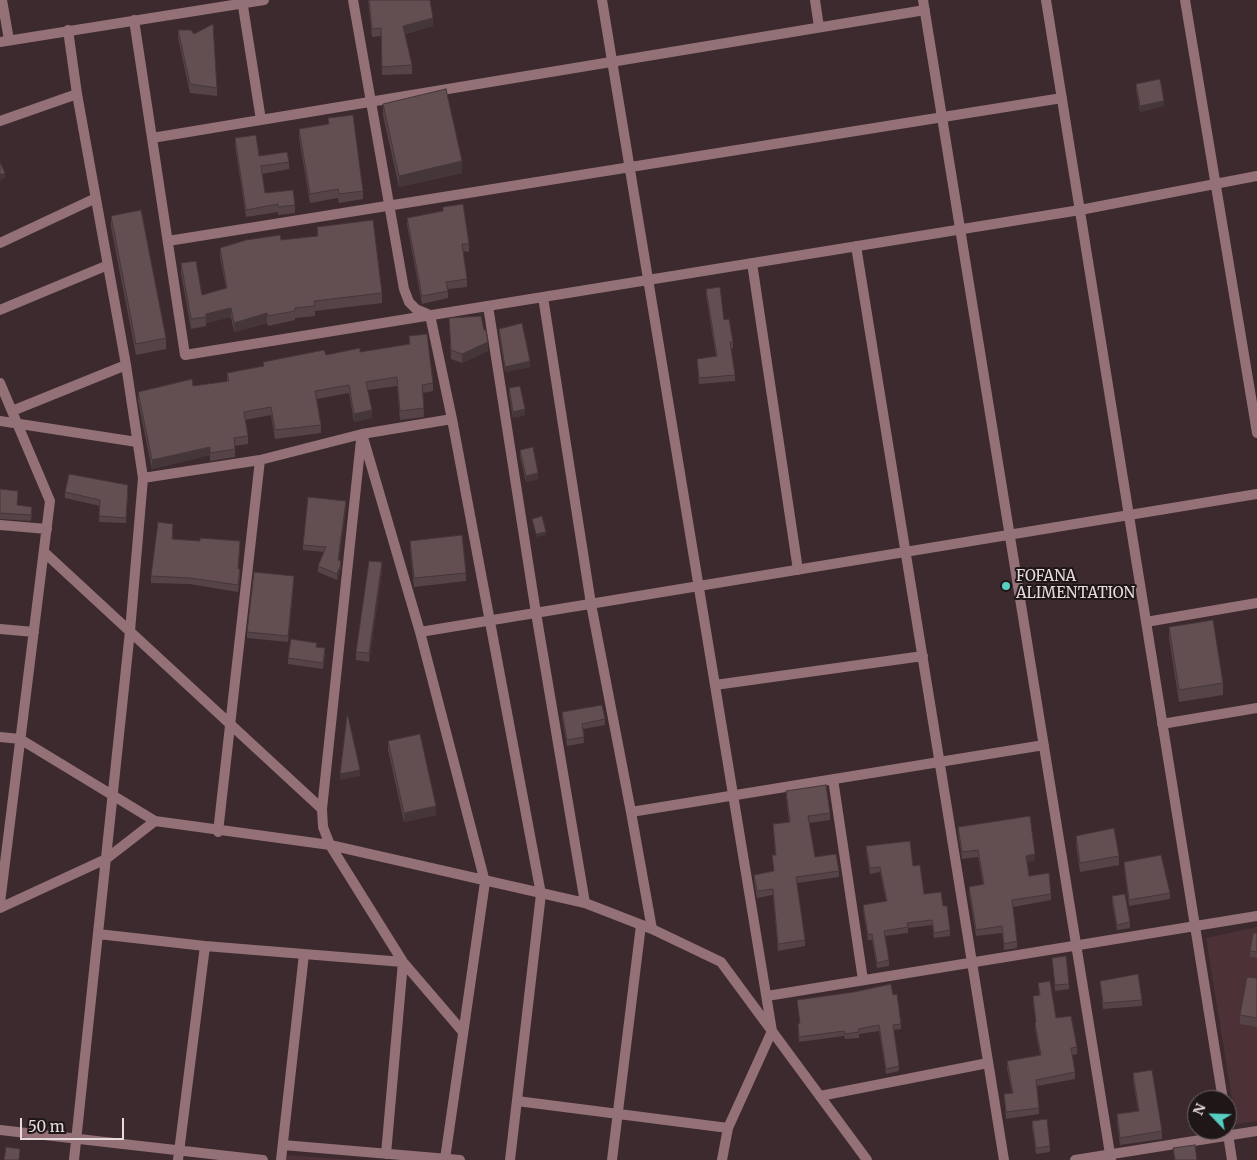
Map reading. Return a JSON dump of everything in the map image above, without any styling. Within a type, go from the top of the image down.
[{"type":"street","points":[[2,0],[5,41],[264,0]]},
{"type":"street","points":[[353,0],[388,206],[406,296],[416,309],[430,316]]},
{"type":"street","points":[[602,0],[772,1031],[728,1128],[722,1160]]},
{"type":"street","points":[[814,0],[819,28]]},
{"type":"street","points":[[1046,0],[1220,1090]]},
{"type":"street","points":[[1185,0],[1257,433]]},
{"type":"street","points":[[242,2],[261,120]]},
{"type":"street","points":[[152,138],[819,28],[924,5],[1111,1157]]},
{"type":"street","points":[[134,20],[185,355],[1080,210],[1257,176]]},
{"type":"street","points":[[68,30],[77,94],[126,365],[143,478],[130,631],[74,1160]]},
{"type":"street","points":[[0,121],[77,94]]},
{"type":"street","points":[[168,241],[1062,98]]},
{"type":"street","points":[[0,243],[96,198]]},
{"type":"street","points":[[856,246],[1004,1160]]},
{"type":"street","points":[[752,264],[798,570]]},
{"type":"street","points":[[0,310],[108,265]]},
{"type":"street","points":[[544,297],[591,604],[632,812],[652,929]]},
{"type":"street","points":[[488,306],[584,904]]},
{"type":"street","points":[[430,316],[452,419],[541,894],[510,1160]]},
{"type":"street","points":[[12,411],[126,365]]},
{"type":"street","points":[[0,383],[50,501],[0,903]]},
{"type":"street","points":[[143,478],[260,460],[362,434],[452,419]]},
{"type":"street","points":[[0,421],[17,422],[137,442]]},
{"type":"street","points":[[362,434],[420,632],[485,882],[445,1159]]},
{"type":"street","points":[[362,434],[322,809],[323,827],[330,845],[403,962],[463,1032]]},
{"type":"street","points":[[218,832],[260,460]]},
{"type":"street","points":[[420,632],[1257,494]]},
{"type":"street","points":[[0,524],[47,529]]},
{"type":"street","points":[[44,552],[322,809]]},
{"type":"street","points":[[1146,622],[1257,603]]},
{"type":"street","points":[[0,629],[34,632]]},
{"type":"street","points":[[715,685],[923,656]]},
{"type":"street","points":[[1162,724],[1257,708]]},
{"type":"street","points":[[0,737],[20,739],[155,821],[218,832],[330,845],[584,904],[652,929],[721,962],[867,1160]]},
{"type":"street","points":[[632,812],[1044,745]]},
{"type":"street","points":[[833,779],[863,980]]},
{"type":"street","points":[[0,908],[106,859],[155,821]]},
{"type":"street","points":[[767,996],[1257,916]]},
{"type":"street","points":[[612,1160],[641,925]]},
{"type":"street","points":[[98,934],[205,946],[403,962]]},
{"type":"street","points":[[178,1155],[205,946]]},
{"type":"street","points":[[281,1160],[304,954]]},
{"type":"street","points":[[386,1154],[403,962]]},
{"type":"street","points":[[820,1096],[988,1063]]},
{"type":"street","points":[[517,1101],[728,1128]]},
{"type":"street","points":[[0,1130],[76,1139],[178,1155],[263,1160]]},
{"type":"street","points":[[1237,1132],[1257,1131]]},
{"type":"street","points":[[1075,1160],[1111,1157],[1191,1140]]},
{"type":"street","points":[[1229,1140],[1232,1160]]},
{"type":"street","points":[[283,1145],[460,1160]]},
{"type":"shaded area","points":[[1257,927],[1257,1121],[1237,1124],[1237,1090],[1231,1090],[1206,938]]},
{"type":"shaded area","points":[[284,1155],[353,1160],[283,1160]]},
{"type":"building","points":[[369,0],[430,0],[433,18],[403,26],[412,65],[382,67],[381,28],[372,29]]},
{"type":"building","points":[[213,24],[217,88],[190,84],[178,30],[191,30],[194,34]]},
{"type":"building","points":[[1160,79],[1164,101],[1140,106],[1136,84]]},
{"type":"building","points":[[446,89],[462,161],[399,176],[383,104]]},
{"type":"building","points":[[353,115],[363,191],[339,194],[338,189],[310,194],[299,129],[329,124],[328,118]]},
{"type":"building","points":[[256,135],[259,156],[287,152],[289,162],[261,166],[265,193],[293,190],[295,205],[278,207],[278,204],[246,210],[235,138]]},
{"type":"building","points":[[0,162],[5,173],[0,175]]},
{"type":"building","points":[[463,204],[469,244],[462,244],[467,279],[446,282],[448,291],[422,296],[407,218],[443,211],[443,207]]},
{"type":"building","points":[[141,210],[166,338],[136,344],[111,216]]},
{"type":"building","points":[[373,220],[382,293],[314,301],[315,306],[295,308],[295,311],[268,316],[267,313],[234,323],[231,308],[206,314],[206,317],[191,319],[181,263],[196,261],[202,295],[227,288],[220,248],[246,240],[280,235],[281,240],[318,236],[317,227]]},
{"type":"building","points":[[720,287],[724,320],[729,319],[733,342],[730,342],[735,375],[699,378],[697,359],[717,356],[706,289]]},
{"type":"building","points":[[481,316],[488,342],[462,354],[451,350],[449,318]]},
{"type":"building","points":[[522,323],[530,361],[505,367],[499,329]]},
{"type":"building","points":[[427,334],[433,383],[422,385],[424,408],[400,411],[397,377],[366,382],[372,410],[354,414],[349,385],[315,391],[321,425],[275,430],[271,407],[244,412],[248,436],[234,438],[235,449],[210,453],[210,447],[152,460],[138,392],[192,379],[193,386],[229,381],[227,373],[264,366],[263,362],[324,350],[326,355],[360,348],[360,352],[410,344],[409,336]]},
{"type":"building","points":[[520,386],[525,409],[513,412],[509,388]]},
{"type":"building","points":[[533,447],[538,473],[526,476],[520,450]]},
{"type":"building","points":[[69,474],[128,485],[126,518],[99,516],[100,500],[65,492]]},
{"type":"building","points":[[0,489],[18,491],[17,505],[32,507],[31,515],[0,513]]},
{"type":"building","points":[[308,497],[346,501],[338,560],[341,561],[337,574],[318,566],[326,547],[303,545]]},
{"type":"building","points":[[542,516],[546,532],[536,534],[532,519]]},
{"type":"building","points":[[158,522],[173,524],[172,539],[200,541],[200,538],[240,541],[238,585],[190,578],[151,576]]},
{"type":"building","points":[[462,535],[466,573],[414,578],[410,541]]},
{"type":"building","points":[[369,561],[382,562],[369,653],[356,652]]},
{"type":"building","points":[[254,572],[294,576],[288,636],[247,632]]},
{"type":"building","points":[[1213,620],[1223,683],[1179,690],[1169,627]]},
{"type":"building","points":[[291,639],[317,643],[316,647],[325,648],[323,663],[288,658]]},
{"type":"building","points":[[602,705],[605,719],[582,724],[584,737],[567,740],[562,712]]},
{"type":"building","points":[[347,716],[360,770],[340,774]]},
{"type":"building","points":[[420,734],[436,806],[404,813],[388,741]]},
{"type":"building","points":[[826,785],[830,813],[808,816],[815,857],[836,854],[839,871],[796,877],[805,940],[778,944],[773,889],[757,891],[754,875],[774,871],[772,855],[776,855],[773,824],[790,822],[786,791]]},
{"type":"building","points":[[1030,816],[1035,854],[1026,856],[1029,876],[1049,873],[1051,894],[1012,900],[1017,941],[1004,944],[1002,926],[976,930],[969,887],[984,884],[978,850],[962,852],[958,827]]},
{"type":"building","points":[[1114,828],[1119,856],[1080,863],[1076,836]]},
{"type":"building","points":[[910,841],[913,866],[920,865],[924,894],[941,892],[943,906],[947,906],[950,930],[934,933],[932,920],[907,923],[908,927],[884,931],[889,960],[877,963],[872,934],[868,935],[863,905],[887,901],[880,867],[870,868],[866,846]]},
{"type":"building","points":[[1161,855],[1170,893],[1129,900],[1124,862]]},
{"type":"building","points":[[1125,894],[1130,922],[1117,925],[1112,896]]},
{"type":"building","points":[[1253,933],[1257,933],[1257,952],[1250,951]]},
{"type":"building","points":[[1066,956],[1069,984],[1055,985],[1052,958]]},
{"type":"building","points":[[1138,974],[1142,1000],[1103,1003],[1100,981]]},
{"type":"building","points":[[1247,977],[1257,978],[1257,1018],[1240,1015]]},
{"type":"building","points":[[1050,981],[1056,1018],[1071,1016],[1077,1047],[1071,1048],[1075,1072],[1036,1080],[1039,1108],[1006,1112],[1004,1094],[1013,1093],[1007,1061],[1041,1055],[1035,1023],[1033,996],[1040,995],[1038,983]]},
{"type":"building","points":[[891,984],[893,995],[897,994],[901,1024],[893,1025],[899,1066],[886,1069],[879,1025],[859,1029],[859,1032],[845,1034],[844,1031],[799,1037],[798,1024],[800,1023],[797,1000],[854,992]]},
{"type":"building","points":[[1152,1070],[1162,1131],[1120,1138],[1117,1114],[1139,1111],[1133,1073]]},
{"type":"building","points":[[1047,1119],[1050,1146],[1036,1148],[1032,1121]]},
{"type":"building","points":[[1195,1145],[1197,1160],[1175,1160],[1173,1148]]},
{"type":"building","points":[[6,1147],[20,1149],[19,1160],[4,1160]]},
{"type":"place","name":"FOFANA ALIMENTATION","points":[[1006,586]]}]
